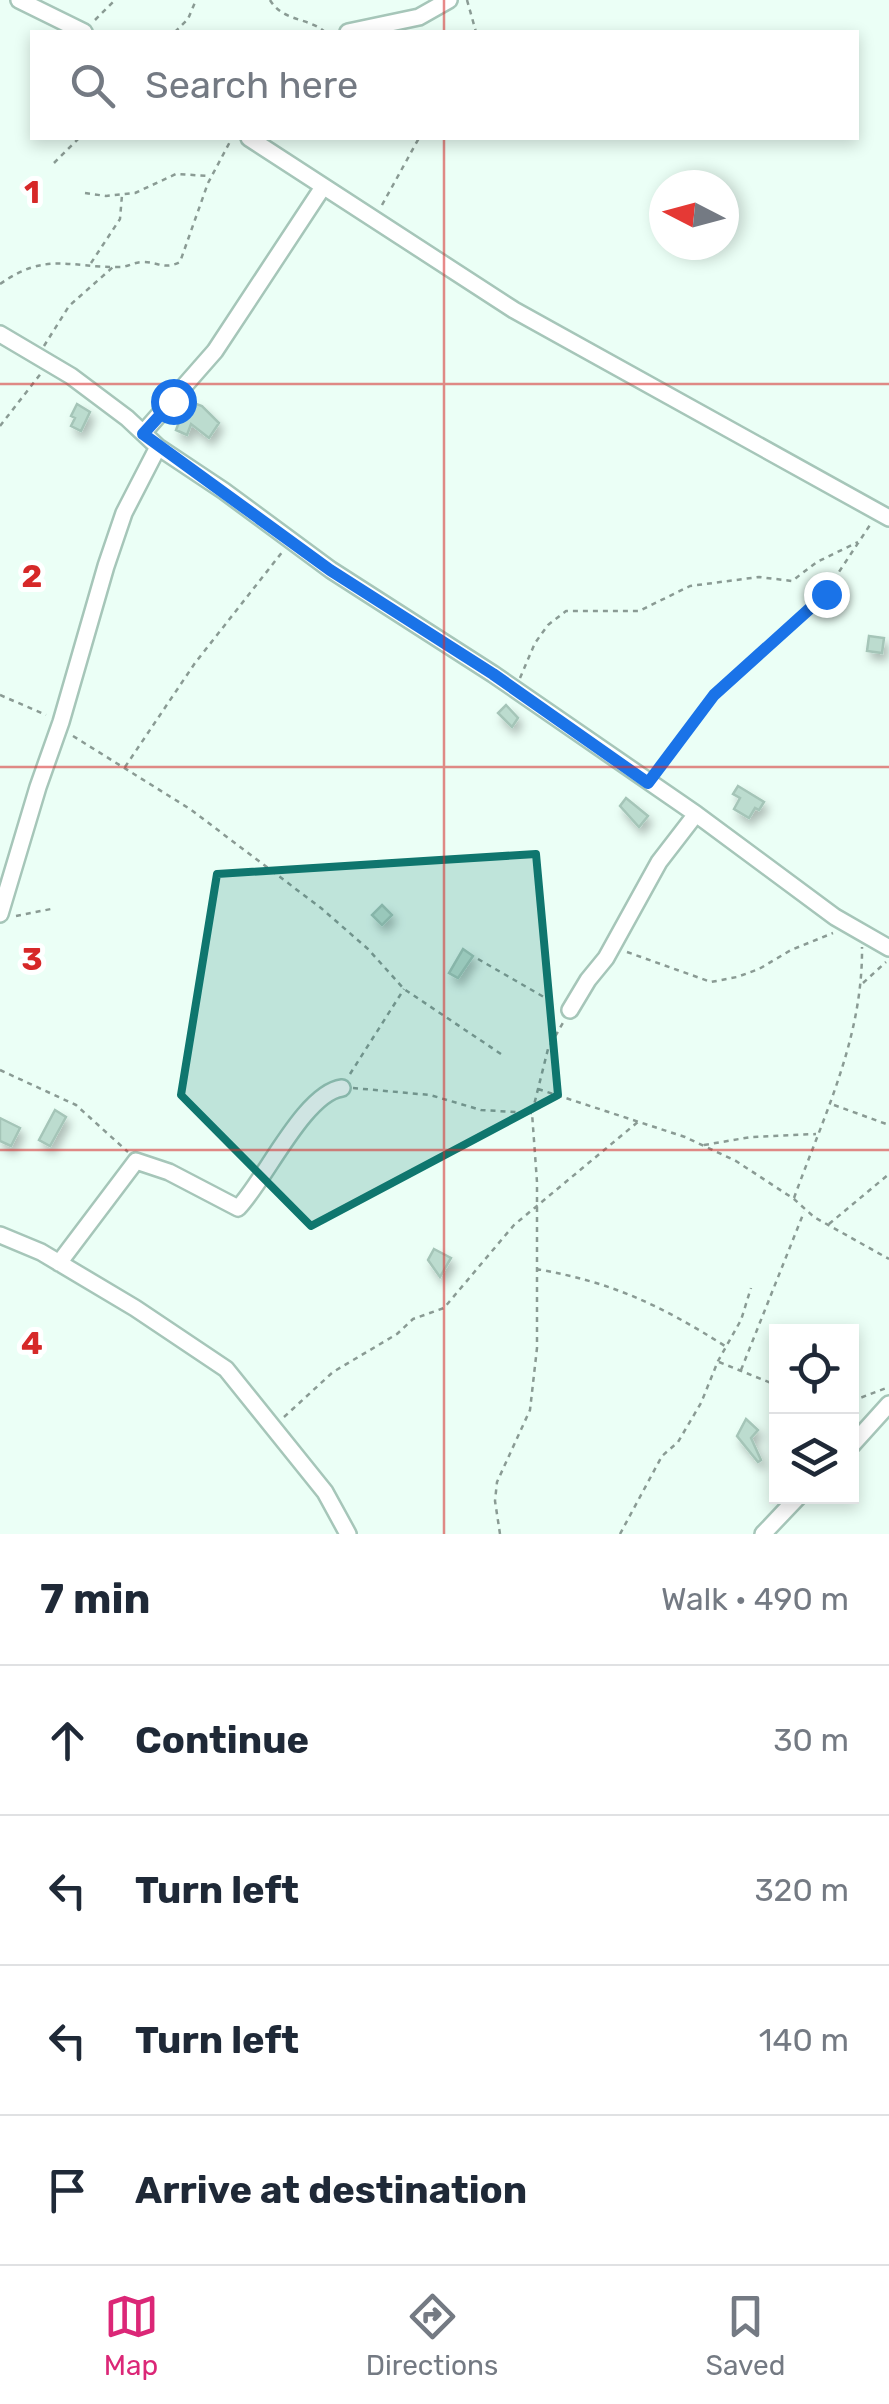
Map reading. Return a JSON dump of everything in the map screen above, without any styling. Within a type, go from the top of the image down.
[{"type":"street","points":[[19,0],[80,30]]},
{"type":"street","points":[[357,30],[419,17],[449,0]]},
{"type":"street","points":[[257,140],[514,310],[884,516],[889,498]]},
{"type":"street","points":[[143,434],[215,351],[323,187]]},
{"type":"street","points":[[0,334],[113,408],[158,448],[358,589],[696,814],[855,930],[889,948]]},
{"type":"street","points":[[6,915],[38,787],[61,724],[106,566],[124,513],[158,448]]},
{"type":"street","points":[[570,1010],[612,946],[659,862],[696,814]]},
{"type":"street","points":[[59,1263],[126,1170],[136,1162],[170,1172],[238,1208],[318,1100],[342,1088]]},
{"type":"street","points":[[0,1235],[59,1263],[210,1356],[250,1395],[325,1492],[348,1534]]},
{"type":"street","points":[[859,1437],[889,1404]]},
{"type":"street","points":[[762,1534],[791,1504]]},
{"type":"path","points":[[86,30],[115,0]]},
{"type":"path","points":[[178,30],[196,0]]},
{"type":"path","points":[[270,0],[282,14],[316,24],[323,30]]},
{"type":"path","points":[[468,0],[476,30]]},
{"type":"path","points":[[54,163],[77,140]]},
{"type":"path","points":[[0,284],[30,268],[55,261],[114,267],[144,262],[167,267],[180,262],[211,176],[231,140]]},
{"type":"path","points":[[374,219],[418,140]]},
{"type":"path","points":[[86,193],[135,193],[176,174],[211,176]]},
{"type":"path","points":[[90,264],[122,216],[122,194]]},
{"type":"path","points":[[0,426],[44,360],[69,306],[114,267]]},
{"type":"path","points":[[648,783],[714,695],[826,594],[858,542],[884,516]]},
{"type":"path","points":[[124,768],[204,650],[292,540]]},
{"type":"path","points":[[516,691],[535,643],[548,625],[566,611],[639,610],[690,586],[758,577],[792,581],[818,562],[858,542]]},
{"type":"path","points":[[0,695],[61,724],[190,810],[321,908],[368,949],[404,989],[501,1054]]},
{"type":"path","points":[[6,915],[52,909]]},
{"type":"path","points":[[612,946],[711,982],[748,974],[790,950],[855,930],[862,984],[851,1044],[794,1199]]},
{"type":"path","points":[[478,958],[570,1010],[548,1049],[532,1113],[538,1329],[532,1399],[498,1476],[495,1501],[500,1534]]},
{"type":"path","points":[[862,984],[889,960]]},
{"type":"path","points":[[404,989],[342,1088],[430,1094],[481,1110],[532,1113]]},
{"type":"path","points":[[0,1070],[90,1114],[136,1162]]},
{"type":"path","points":[[537,1088],[639,1121],[736,1161],[827,1226],[889,1259]]},
{"type":"path","points":[[831,1104],[889,1125]]},
{"type":"path","points":[[273,1427],[333,1372],[397,1334],[413,1318],[444,1308],[501,1238],[639,1121]]},
{"type":"path","points":[[703,1146],[751,1137],[817,1134]]},
{"type":"path","points":[[827,1226],[889,1174]]},
{"type":"path","points":[[741,1370],[805,1211]]},
{"type":"path","points":[[536,1270],[591,1280],[656,1304],[726,1347]]},
{"type":"path","points":[[620,1534],[662,1456],[688,1428],[718,1361],[742,1320],[750,1288]]},
{"type":"path","points":[[718,1361],[769,1381]]},
{"type":"path","points":[[859,1398],[889,1387]]},
{"type":"highlighted area","points":[[536,854],[558,1095],[311,1226],[181,1095],[217,874]]},
{"type":"building","points":[[191,402],[202,406],[219,423],[209,438],[191,424],[187,435],[176,430]]},
{"type":"building","points":[[77,404],[90,412],[81,431],[71,426]]},
{"type":"building","points":[[869,636],[884,638],[882,653],[867,651]]},
{"type":"building","points":[[506,705],[518,718],[512,727],[498,713]]},
{"type":"building","points":[[738,786],[764,802],[749,818],[734,809],[740,798],[733,794]]},
{"type":"building","points":[[626,798],[648,816],[639,827],[620,806]]},
{"type":"building","points":[[382,905],[392,915],[382,925],[372,915]]},
{"type":"building","points":[[463,949],[473,956],[458,978],[449,973]]},
{"type":"building","points":[[55,1110],[66,1117],[50,1146],[39,1140]]},
{"type":"building","points":[[0,1118],[20,1128],[11,1146],[0,1141]]},
{"type":"building","points":[[434,1249],[451,1258],[440,1277],[428,1260]]},
{"type":"building","points":[[746,1419],[758,1430],[751,1438],[761,1460],[758,1462],[737,1436]]},
{"type":"route","points":[[173,401],[143,434],[158,448],[224,491],[330,570],[493,674],[648,783],[731,676],[826,594]]}]
